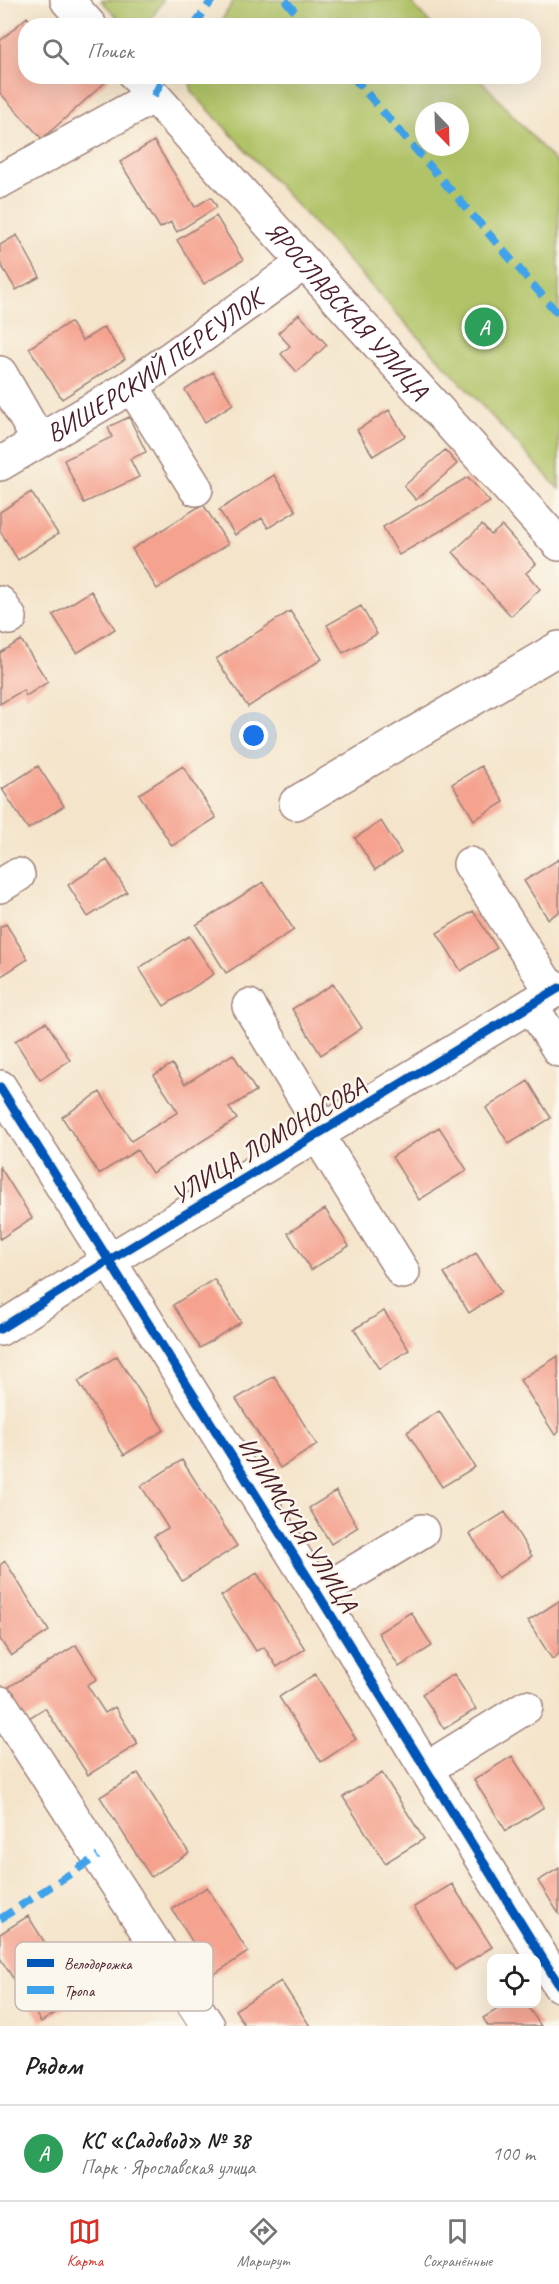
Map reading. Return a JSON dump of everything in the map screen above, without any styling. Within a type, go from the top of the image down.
[{"type":"street","points":[[67,0],[83,18]]},
{"type":"street","points":[[0,181],[145,86]]},
{"type":"street","name":"ЯРОСЛАВСКАЯ УЛИЦА","points":[[145,86],[559,544]]},
{"type":"street","name":"ВИШЕРСКИЙ ПЕРЕУЛОК","points":[[0,464],[132,386],[304,263]]},
{"type":"street","points":[[0,374],[39,441]]},
{"type":"street","points":[[132,386],[196,489]]},
{"type":"street","points":[[296,803],[559,648]]},
{"type":"street","points":[[470,864],[547,995],[559,1050]]},
{"type":"street","name":"УЛИЦА ЛОМОНОСОВА","points":[[0,1329],[547,995]]},
{"type":"street","points":[[249,1006],[403,1272]]},
{"type":"street","name":"ИЛИМСКАЯ УЛИЦА","points":[[0,1087],[318,1594],[559,1985]]},
{"type":"street","points":[[318,1594],[422,1531]]},
{"type":"street","points":[[0,1703],[154,1942]]},
{"type":"street","points":[[426,1769],[526,1707]]},
{"type":"street","points":[[198,2011],[208,2026]]},
{"type":"green space","points":[[101,0],[163,0],[152,18],[118,18]]},
{"type":"green space","points":[[234,0],[409,0],[426,18],[223,18]]},
{"type":"green space","points":[[190,84],[484,84],[559,166],[559,489],[192,92]]},
{"type":"building","points":[[18,25],[18,84],[103,84],[42,139],[0,93],[0,41]]},
{"type":"building","points":[[154,141],[195,207],[211,197],[217,207],[177,232],[171,222],[160,228],[120,162]]},
{"type":"building","points":[[216,216],[243,260],[204,284],[177,240]]},
{"type":"building","points":[[17,235],[40,277],[16,290],[0,263],[0,245]]},
{"type":"building","points":[[299,314],[327,345],[297,372],[281,354],[290,346],[278,333]]},
{"type":"building","points":[[70,322],[82,341],[104,327],[125,359],[62,399],[29,348]]},
{"type":"building","points":[[213,372],[233,404],[205,422],[185,390]]},
{"type":"building","points":[[389,410],[405,436],[373,456],[357,430]]},
{"type":"building","points":[[129,417],[146,452],[130,459],[139,477],[84,503],[64,460],[112,437],[108,427]]},
{"type":"building","points":[[445,450],[457,464],[416,500],[404,486]]},
{"type":"building","points":[[274,475],[296,511],[268,528],[262,518],[235,535],[219,510]]},
{"type":"building","points":[[468,477],[490,502],[399,555],[383,527]]},
{"type":"building","points":[[31,492],[58,534],[18,560],[0,531],[0,512]]},
{"type":"building","points":[[203,504],[228,544],[157,589],[132,549]]},
{"type":"building","points":[[482,525],[491,535],[502,526],[536,564],[526,573],[540,589],[511,616],[453,552]]},
{"type":"building","points":[[91,591],[115,629],[77,653],[53,615]]},
{"type":"building","points":[[361,606],[377,634],[343,653],[327,625]]},
{"type":"building","points":[[290,611],[322,659],[248,707],[216,659]]},
{"type":"building","points":[[21,640],[48,682],[26,696],[23,690],[0,704],[0,653]]},
{"type":"building","points":[[38,766],[64,806],[28,829],[2,789]]},
{"type":"building","points":[[183,766],[216,818],[172,846],[139,794]]},
{"type":"building","points":[[481,766],[504,802],[474,820],[452,784]]},
{"type":"building","points":[[381,821],[401,853],[375,870],[355,838]]},
{"type":"building","points":[[559,859],[559,912],[548,919],[524,881]]},
{"type":"building","points":[[107,860],[127,892],[88,917],[68,885]]},
{"type":"building","points":[[263,882],[294,930],[226,973],[196,925]]},
{"type":"building","points":[[473,911],[497,948],[461,971],[437,933]]},
{"type":"building","points":[[6,924],[28,959],[0,977],[0,927]]},
{"type":"building","points":[[189,936],[214,974],[164,1006],[139,968]]},
{"type":"building","points":[[333,984],[362,1028],[321,1055],[292,1009]]},
{"type":"building","points":[[46,1022],[70,1060],[40,1080],[15,1041]]},
{"type":"building","points":[[233,1054],[256,1091],[229,1108],[237,1119],[152,1173],[137,1150],[99,1174],[62,1117],[100,1092],[131,1141],[178,1112],[154,1075],[172,1064],[185,1084]]},
{"type":"building","points":[[528,1081],[551,1118],[509,1144],[486,1108]]},
{"type":"building","points":[[439,1127],[467,1170],[419,1200],[392,1157]]},
{"type":"building","points":[[0,1167],[32,1218],[0,1239]]},
{"type":"building","points":[[325,1209],[349,1246],[311,1270],[288,1233]]},
{"type":"building","points":[[476,1253],[501,1292],[469,1313],[444,1273]]},
{"type":"building","points":[[214,1279],[241,1322],[200,1348],[173,1305]]},
{"type":"building","points":[[384,1311],[409,1350],[379,1369],[354,1329]]},
{"type":"building","points":[[117,1356],[164,1430],[124,1455],[78,1381]]},
{"type":"building","points":[[558,1356],[559,1432],[555,1435],[520,1380]]},
{"type":"building","points":[[274,1376],[317,1445],[280,1468],[236,1399]]},
{"type":"building","points":[[439,1411],[475,1467],[442,1487],[407,1432]]},
{"type":"building","points":[[182,1460],[237,1546],[182,1581],[154,1536],[168,1528],[141,1486]]},
{"type":"building","points":[[336,1491],[358,1527],[331,1544],[309,1508]]},
{"type":"building","points":[[505,1512],[532,1556],[498,1578],[470,1534]]},
{"type":"building","points":[[5,1561],[49,1631],[11,1656],[0,1639],[0,1565]]},
{"type":"building","points":[[257,1573],[305,1649],[277,1667],[264,1647],[256,1651],[221,1596]]},
{"type":"building","points":[[559,1601],[559,1654],[552,1659],[528,1621]]},
{"type":"building","points":[[411,1612],[432,1646],[399,1667],[378,1633]]},
{"type":"building","points":[[76,1645],[97,1679],[87,1685],[105,1713],[115,1707],[138,1744],[88,1775],[45,1708],[24,1721],[4,1690]]},
{"type":"building","points":[[315,1674],[356,1739],[321,1762],[279,1697]]},
{"type":"building","points":[[454,1674],[476,1709],[444,1729],[422,1694]]},
{"type":"building","points":[[512,1756],[544,1807],[506,1831],[474,1780]]},
{"type":"building","points":[[138,1773],[189,1853],[151,1877],[100,1797]]},
{"type":"building","points":[[382,1773],[424,1839],[385,1863],[343,1797]]},
{"type":"building","points":[[559,1868],[559,1914],[538,1881]]},
{"type":"building","points":[[452,1884],[492,1947],[455,1970],[414,1907]]},
{"type":"building","points":[[207,1887],[248,1952],[213,1975],[213,1942],[192,1942],[172,1909]]},
{"type":"building","points":[[28,1916],[44,1942],[15,1942],[15,1981],[0,1958],[0,1934]]},
{"type":"building","points":[[281,1981],[310,2026],[245,2026],[235,2010]]},
{"type":"building","points":[[499,2008],[529,2008],[541,2026],[488,2026],[483,2018]]},
{"type":"building","points":[[34,2011],[59,2011],[41,2022]]},
{"type":"marked path","points":[[200,18],[212,0]]},
{"type":"marked path","points":[[285,0],[300,18]]},
{"type":"marked path","points":[[154,96],[160,84]]},
{"type":"marked path","points":[[359,84],[559,315]]},
{"type":"marked path","points":[[0,1919],[98,1856]]},
{"type":"cycle path","points":[[0,1329],[108,1261],[559,988]]},
{"type":"cycle path","points":[[0,1087],[318,1594],[559,1985]]},
{"type":"place","name":"КС «Садовод» № 38","points":[[484,327]]}]
